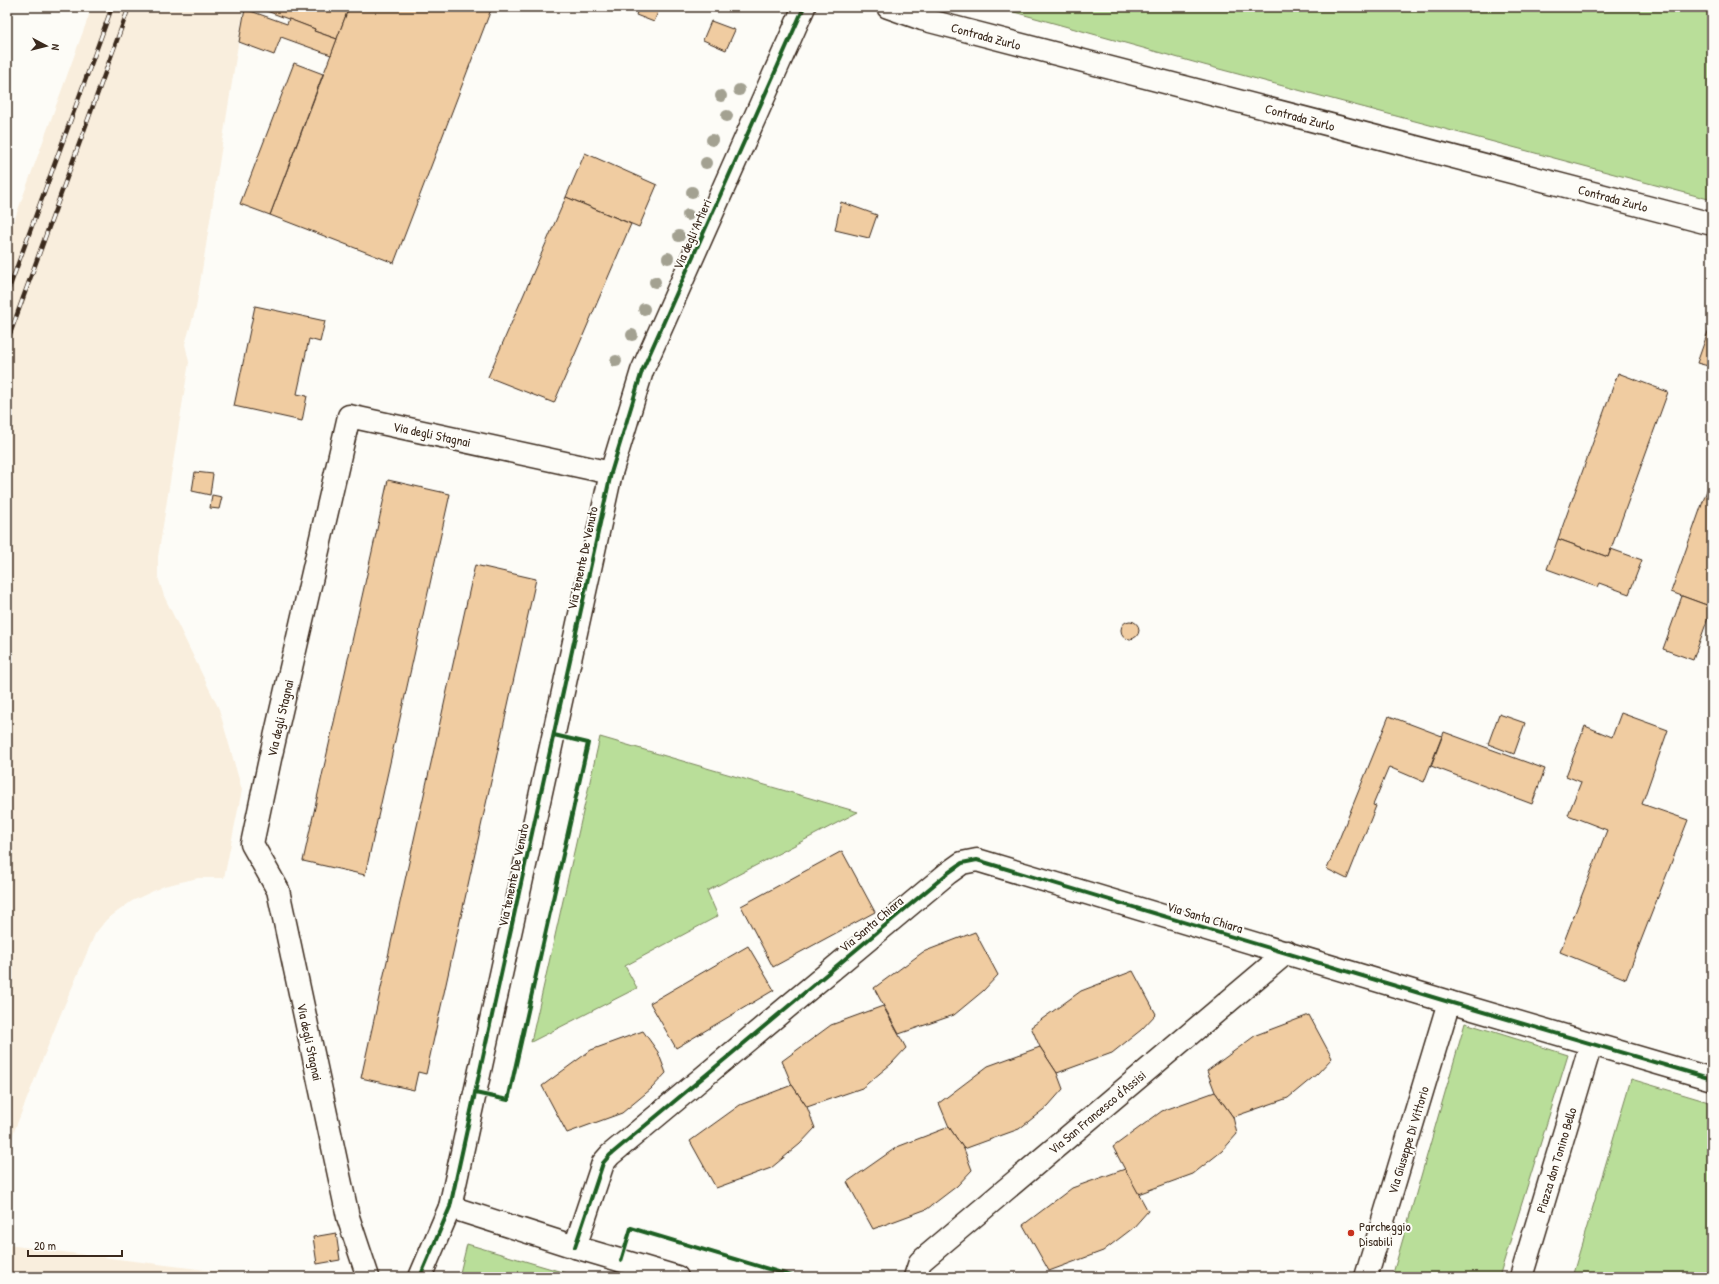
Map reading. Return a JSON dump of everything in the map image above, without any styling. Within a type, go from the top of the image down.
[{"type":"street","name":"Via degli Artieri","points":[[611,473],[642,371],[804,7]]},
{"type":"street","name":"Contrada Zurlo","points":[[888,7],[922,19],[1712,224]]},
{"type":"street","name":"Via degli Stagnai","points":[[368,1277],[348,1217],[278,890],[252,844],[348,416],[611,473]]},
{"type":"street","name":"Via tenente De Venuto","points":[[420,1277],[450,1207],[611,473]]},
{"type":"street","name":"Via Santa Chiara","points":[[575,1247],[600,1172],[610,1155],[962,863],[977,860],[1449,1002],[1712,1079]]},
{"type":"street","name":"Via San Francesco d'Assisi","points":[[915,1277],[920,1262],[1286,952]]},
{"type":"street","name":"Via Giuseppe Di Vittorio","points":[[1366,1277],[1449,1002]]},
{"type":"street","name":"Piazza don Tonino Bello","points":[[1521,1277],[1591,1044]]},
{"type":"street","points":[[450,1207],[575,1247],[677,1277]]},
{"type":"shaded area","points":[[92,7],[244,7],[196,308],[185,344],[189,362],[158,557],[158,577],[164,596],[219,709],[242,790],[224,878],[198,878],[164,886],[132,901],[106,920],[95,934],[59,1018],[7,1149],[7,240]]},
{"type":"shaded area","points":[[7,1245],[261,1277],[7,1277]]},
{"type":"green space","points":[[996,7],[1712,7],[1712,200],[1204,65]]},
{"type":"green space","points":[[600,737],[858,812],[707,891],[718,916],[625,966],[637,988],[531,1042]]},
{"type":"green space","points":[[1465,1023],[1568,1055],[1499,1277],[1392,1277]]},
{"type":"green space","points":[[1631,1079],[1712,1103],[1712,1277],[1572,1277]]},
{"type":"green space","points":[[467,1244],[579,1277],[459,1277]]},
{"type":"building","points":[[256,7],[349,7],[337,39],[314,31],[315,29]]},
{"type":"building","points":[[349,7],[492,7],[394,263],[270,215]]},
{"type":"building","points":[[639,7],[660,7],[654,22],[636,15]]},
{"type":"building","points":[[245,9],[287,24],[289,19],[315,29],[314,31],[337,39],[331,55],[281,37],[274,55],[239,42]]},
{"type":"building","points":[[711,21],[735,30],[726,50],[703,40]]},
{"type":"building","points":[[294,63],[323,74],[270,215],[240,204]]},
{"type":"building","points":[[585,153],[657,185],[639,227],[566,197]]},
{"type":"building","points":[[566,197],[631,224],[554,403],[488,377]]},
{"type":"building","points":[[841,202],[877,215],[869,238],[835,230]]},
{"type":"building","points":[[255,306],[325,321],[320,342],[309,339],[297,394],[307,396],[302,421],[234,406]]},
{"type":"building","points":[[1709,329],[1712,330],[1712,367],[1697,363]]},
{"type":"building","points":[[1618,373],[1668,392],[1608,557],[1558,539]]},
{"type":"building","points":[[195,472],[213,474],[210,495],[192,491]]},
{"type":"building","points":[[1712,476],[1712,607],[1671,592]]},
{"type":"building","points":[[388,480],[450,494],[365,875],[303,861]]},
{"type":"building","points":[[212,495],[222,497],[219,509],[210,508]]},
{"type":"building","points":[[1558,539],[1608,557],[1611,549],[1642,560],[1629,594],[1599,583],[1597,587],[1547,569]]},
{"type":"building","points":[[475,565],[536,579],[426,1074],[418,1072],[414,1090],[361,1078]]},
{"type":"building","points":[[1682,596],[1712,607],[1693,660],[1663,649]]},
{"type":"building","points":[[1130,621],[1136,624],[1139,630],[1136,636],[1130,639],[1124,636],[1121,630],[1124,624]]},
{"type":"building","points":[[1621,713],[1668,730],[1642,804],[1688,820],[1626,979],[1560,952],[1607,830],[1568,815],[1581,782],[1566,776],[1585,726],[1612,737]]},
{"type":"building","points":[[1499,714],[1525,723],[1514,754],[1488,744]]},
{"type":"building","points":[[1389,716],[1442,736],[1424,782],[1389,767],[1373,805],[1376,806],[1347,879],[1327,869]]},
{"type":"building","points":[[1444,732],[1545,769],[1532,804],[1431,766]]},
{"type":"building","points":[[842,851],[875,912],[773,967],[741,906]]},
{"type":"building","points":[[975,932],[998,975],[983,991],[954,1015],[899,1034],[874,988],[923,952]]},
{"type":"building","points":[[748,946],[774,990],[676,1048],[650,1003]]},
{"type":"building","points":[[1133,971],[1156,1014],[1141,1030],[1112,1053],[1057,1073],[1040,1047],[1031,1027],[1081,991]]},
{"type":"building","points":[[883,1006],[906,1048],[891,1064],[862,1088],[807,1107],[792,1085],[782,1061],[831,1025]]},
{"type":"building","points":[[1309,1015],[1332,1058],[1317,1074],[1288,1098],[1233,1117],[1215,1092],[1207,1071],[1256,1035]]},
{"type":"building","points":[[643,1031],[658,1052],[666,1073],[651,1089],[622,1113],[567,1133],[542,1086],[591,1050]]},
{"type":"building","points":[[1040,1047],[1057,1073],[1063,1089],[1048,1106],[1019,1129],[964,1149],[949,1127],[939,1103],[988,1066]]},
{"type":"building","points":[[792,1085],[807,1107],[815,1128],[800,1144],[771,1168],[716,1188],[690,1141],[740,1105]]},
{"type":"building","points":[[1215,1092],[1233,1117],[1237,1134],[1222,1151],[1193,1174],[1138,1194],[1113,1147],[1162,1111]]},
{"type":"building","points":[[949,1127],[964,1149],[972,1170],[957,1186],[927,1209],[873,1229],[847,1182],[897,1147]]},
{"type":"building","points":[[1125,1169],[1148,1211],[1133,1228],[1103,1251],[1049,1271],[1023,1225],[1072,1188]]},
{"type":"building","points":[[336,1233],[340,1260],[317,1264],[313,1237]]},
{"type":"railway","points":[[7,294],[112,7]]},
{"type":"railway","points":[[7,342],[129,7]]},
{"type":"cycle path","points":[[420,1277],[450,1207],[611,473],[642,371],[804,7]]},
{"type":"cycle path","points":[[475,1093],[508,1100],[588,743],[554,735]]},
{"type":"cycle path","points":[[575,1247],[603,1163],[610,1155],[948,873],[962,863],[977,860],[1449,1002],[1712,1079]]},
{"type":"cycle path","points":[[621,1261],[631,1228],[795,1277]]},
{"type":"place","name":"Parcheggio Disabili","points":[[1351,1233]]}]
